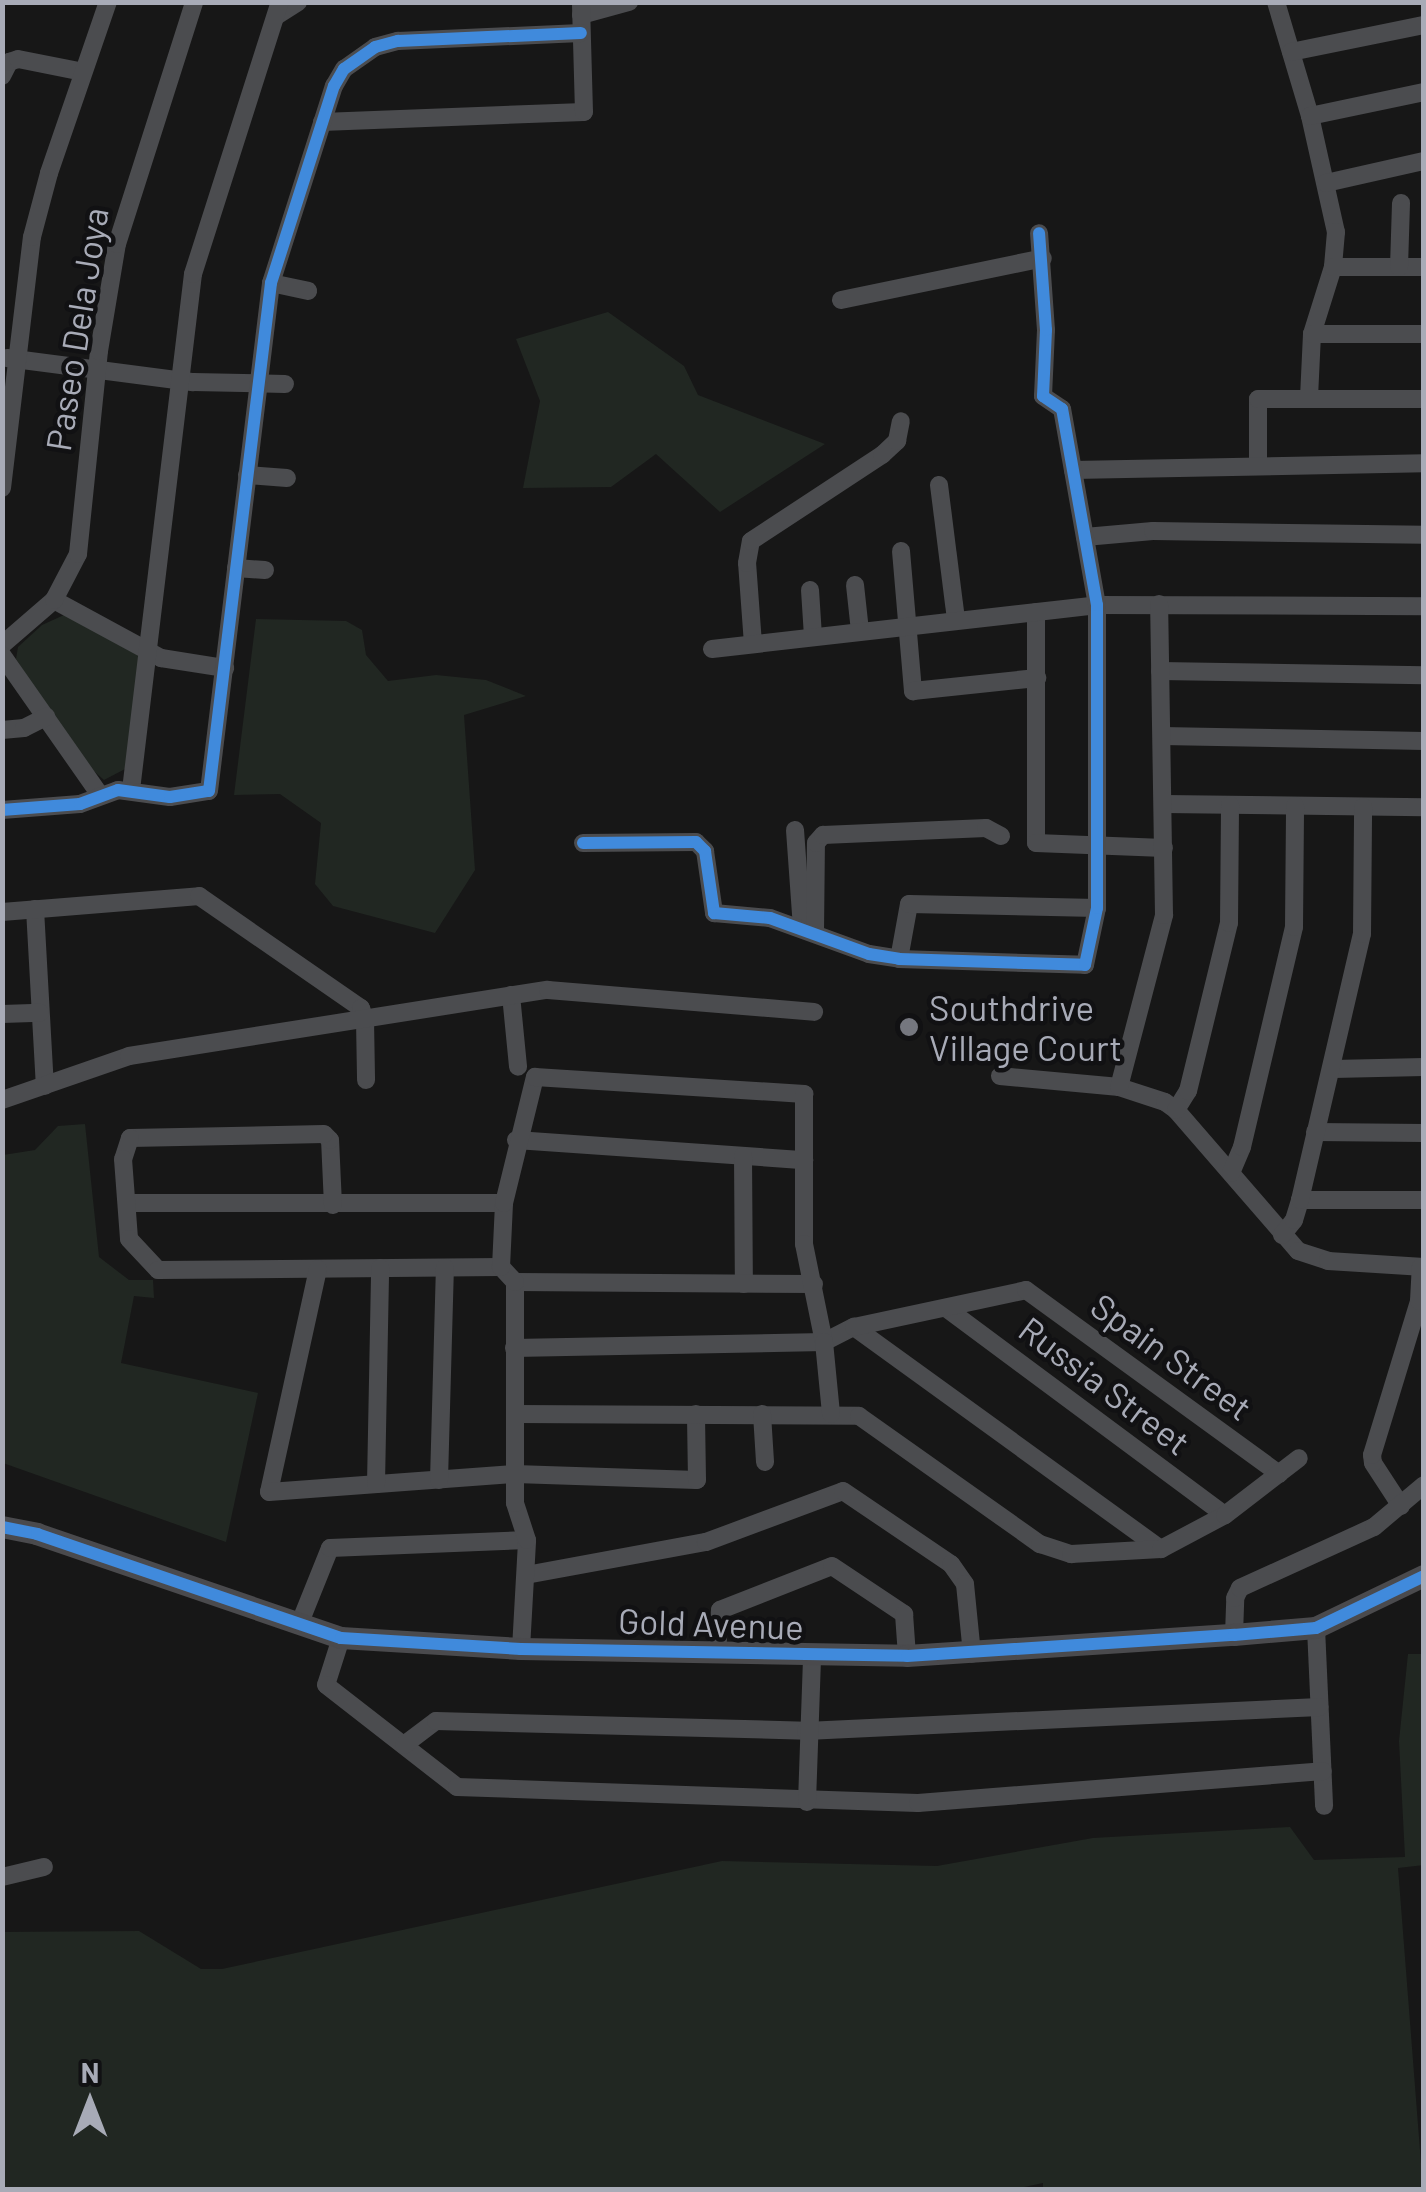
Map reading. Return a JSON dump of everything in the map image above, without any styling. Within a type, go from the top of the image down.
[{"type":"street","points":[[2,488],[8,358],[32,237],[108,2]]},
{"type":"street","name":"Paseo Dela Joya","points":[[2,645],[54,600],[78,554],[97,369],[117,244],[194,2]]},
{"type":"street","points":[[131,790],[150,652],[178,380],[197,256],[278,9],[298,2]]},
{"type":"street","points":[[2,810],[80,804],[100,795],[131,790],[170,797],[209,790],[272,283],[322,122],[344,69],[375,47],[398,41],[581,17],[628,2]]},
{"type":"street","points":[[1276,2],[1310,116],[1336,232],[1333,267],[1312,334],[1309,398]]},
{"type":"street","points":[[322,122],[584,112],[581,17]]},
{"type":"street","points":[[1291,52],[1424,25]]},
{"type":"street","points":[[2,76],[8,62],[18,59],[83,72]]},
{"type":"street","points":[[1310,116],[1424,92]]},
{"type":"street","points":[[1326,183],[1424,161]]},
{"type":"street","points":[[1399,267],[1401,203]]},
{"type":"street","points":[[583,844],[696,842],[705,851],[714,913],[770,918],[869,954],[899,959],[1085,966],[1097,908],[1097,605],[1062,409],[1043,396],[1044,258],[1040,232]]},
{"type":"street","points":[[841,300],[1044,258]]},
{"type":"street","points":[[1333,267],[1424,267]]},
{"type":"street","points":[[272,283],[308,290]]},
{"type":"street","points":[[1312,334],[1424,334]]},
{"type":"street","points":[[8,358],[178,380],[284,384]]},
{"type":"street","points":[[1258,465],[1258,399],[1424,399]]},
{"type":"street","points":[[753,644],[747,563],[752,541],[882,455],[897,440],[901,421]]},
{"type":"street","points":[[1073,470],[1424,464]]},
{"type":"street","points":[[246,474],[287,478]]},
{"type":"street","points":[[939,485],[956,620]]},
{"type":"street","points":[[1084,537],[1153,531],[1424,535]]},
{"type":"street","points":[[902,551],[912,691],[1037,678]]},
{"type":"street","points":[[236,568],[265,570]]},
{"type":"street","points":[[855,584],[860,631]]},
{"type":"street","points":[[810,590],[813,638]]},
{"type":"street","points":[[54,600],[169,661],[225,668]]},
{"type":"street","points":[[1119,1087],[1164,915],[1159,604]]},
{"type":"street","points":[[712,650],[1097,605],[1424,606]]},
{"type":"street","points":[[1036,612],[1036,843],[1164,848]]},
{"type":"street","points":[[2,656],[100,795]]},
{"type":"street","points":[[1160,672],[1424,675]]},
{"type":"street","points":[[2,730],[24,728],[46,717]]},
{"type":"street","points":[[1162,736],[1424,741]]},
{"type":"street","points":[[1164,804],[1424,807]]},
{"type":"street","points":[[1176,1110],[1188,1091],[1229,923],[1230,805]]},
{"type":"street","points":[[1231,1173],[1242,1148],[1294,927],[1295,806]]},
{"type":"street","points":[[1282,1235],[1294,1220],[1300,1200],[1334,1069],[1362,934],[1364,806]]},
{"type":"street","points":[[808,930],[816,843],[822,836],[832,832],[986,828],[1001,836]]},
{"type":"street","points":[[795,830],[808,930]]},
{"type":"street","points":[[2,912],[199,896],[350,1000],[365,1020],[366,1080]]},
{"type":"street","points":[[899,959],[909,904],[1097,908]]},
{"type":"street","points":[[35,909],[45,1086]]},
{"type":"street","points":[[2,1100],[128,1056],[548,990],[814,1012]]},
{"type":"street","points":[[510,995],[518,1067]]},
{"type":"street","points":[[2,1014],[40,1012]]},
{"type":"street","points":[[1334,1069],[1424,1067]]},
{"type":"street","points":[[521,1649],[527,1540],[514,1503],[514,1282],[501,1267],[504,1202],[516,1140],[535,1076],[804,1094],[804,1244],[824,1342],[832,1414]]},
{"type":"street","points":[[1000,1076],[1119,1087],[1176,1110],[1282,1235],[1307,1257],[1422,1268],[1419,1301],[1372,1455],[1372,1463],[1402,1506]]},
{"type":"street","points":[[1315,1132],[1424,1133]]},
{"type":"street","points":[[333,1205],[329,1135],[130,1138],[123,1159],[129,1239],[158,1270],[501,1267]]},
{"type":"street","points":[[516,1140],[804,1160]]},
{"type":"street","points":[[742,1156],[744,1284]]},
{"type":"street","points":[[1300,1200],[1424,1200]]},
{"type":"street","points":[[127,1203],[504,1202]]},
{"type":"street","points":[[376,1484],[380,1268]]},
{"type":"street","points":[[439,1480],[445,1268]]},
{"type":"street","points":[[318,1269],[270,1492],[515,1474],[697,1480],[696,1414]]},
{"type":"street","points":[[514,1282],[814,1284]]},
{"type":"street","name":"Spain Street","points":[[946,1308],[1026,1290],[1279,1474]]},
{"type":"street","points":[[514,1348],[824,1342],[854,1327],[946,1308]]},
{"type":"street","name":"Russia Street","points":[[946,1308],[1225,1515]]},
{"type":"street","points":[[854,1327],[1161,1549]]},
{"type":"street","points":[[514,1414],[858,1416],[1054,1551],[1106,1554],[1161,1549],[1225,1515],[1299,1458]]},
{"type":"street","points":[[762,1414],[764,1462]]},
{"type":"street","points":[[1234,1635],[1235,1598],[1240,1588],[1312,1559],[1374,1527],[1424,1485]]},
{"type":"street","points":[[526,1575],[706,1542],[843,1490],[950,1564],[965,1584],[972,1654]]},
{"type":"street","name":"Gold Avenue","points":[[2,1527],[38,1534],[340,1638],[521,1649],[908,1656],[1234,1635],[1316,1628],[1424,1576]]},
{"type":"street","points":[[299,1625],[330,1548],[527,1540]]},
{"type":"street","points":[[717,1652],[720,1610],[832,1566],[904,1614],[908,1656]]},
{"type":"street","points":[[1316,1628],[1324,1806]]},
{"type":"street","points":[[340,1638],[326,1685],[457,1787],[918,1803],[1047,1796],[1322,1771]]},
{"type":"street","points":[[807,1802],[806,1731],[812,1657]]},
{"type":"street","points":[[404,1745],[436,1721],[806,1731],[1319,1707]]},
{"type":"street","points":[[2,1876],[44,1867]]},
{"type":"shaded area","points":[[608,312],[684,366],[698,395],[825,444],[720,512],[656,454],[611,487],[523,488],[540,401],[516,339]]},
{"type":"shaded area","points":[[64,615],[136,653],[141,661],[125,769],[104,780],[80,759],[16,659],[18,647],[42,625]]},
{"type":"shaded area","points":[[256,619],[346,621],[362,630],[366,655],[388,681],[436,675],[486,680],[526,696],[464,715],[475,870],[435,933],[333,906],[315,884],[321,823],[280,794],[234,795]]},
{"type":"shaded area","points":[[85,1124],[99,1257],[129,1280],[153,1280],[154,1298],[134,1296],[121,1363],[258,1393],[226,1542],[3,1463],[3,1155],[35,1150],[58,1126]]},
{"type":"shaded area","points":[[1408,1654],[1423,1654],[1424,1865],[1398,1868],[1423,2189],[1043,2190],[1043,2183],[1010,2190],[3,2189],[3,1932],[139,1931],[201,1969],[222,1969],[722,1861],[937,1866],[1093,1838],[1290,1827],[1314,1860],[1405,1857],[1399,1741]]},
{"type":"cycle path","points":[[2,810],[80,804],[118,790],[170,797],[209,791],[271,283],[334,86],[344,69],[375,47],[398,41],[581,33]]},
{"type":"cycle path","points":[[583,843],[696,842],[705,851],[714,913],[770,918],[869,954],[899,959],[1085,965],[1097,908],[1097,605],[1062,409],[1043,396],[1046,330],[1039,233]]},
{"type":"cycle path","points":[[2,1527],[37,1534],[341,1638],[521,1649],[907,1656],[1234,1635],[1316,1628],[1424,1576]]},
{"type":"place","name":"Southdrive Village Court","points":[[909,1027]]}]
